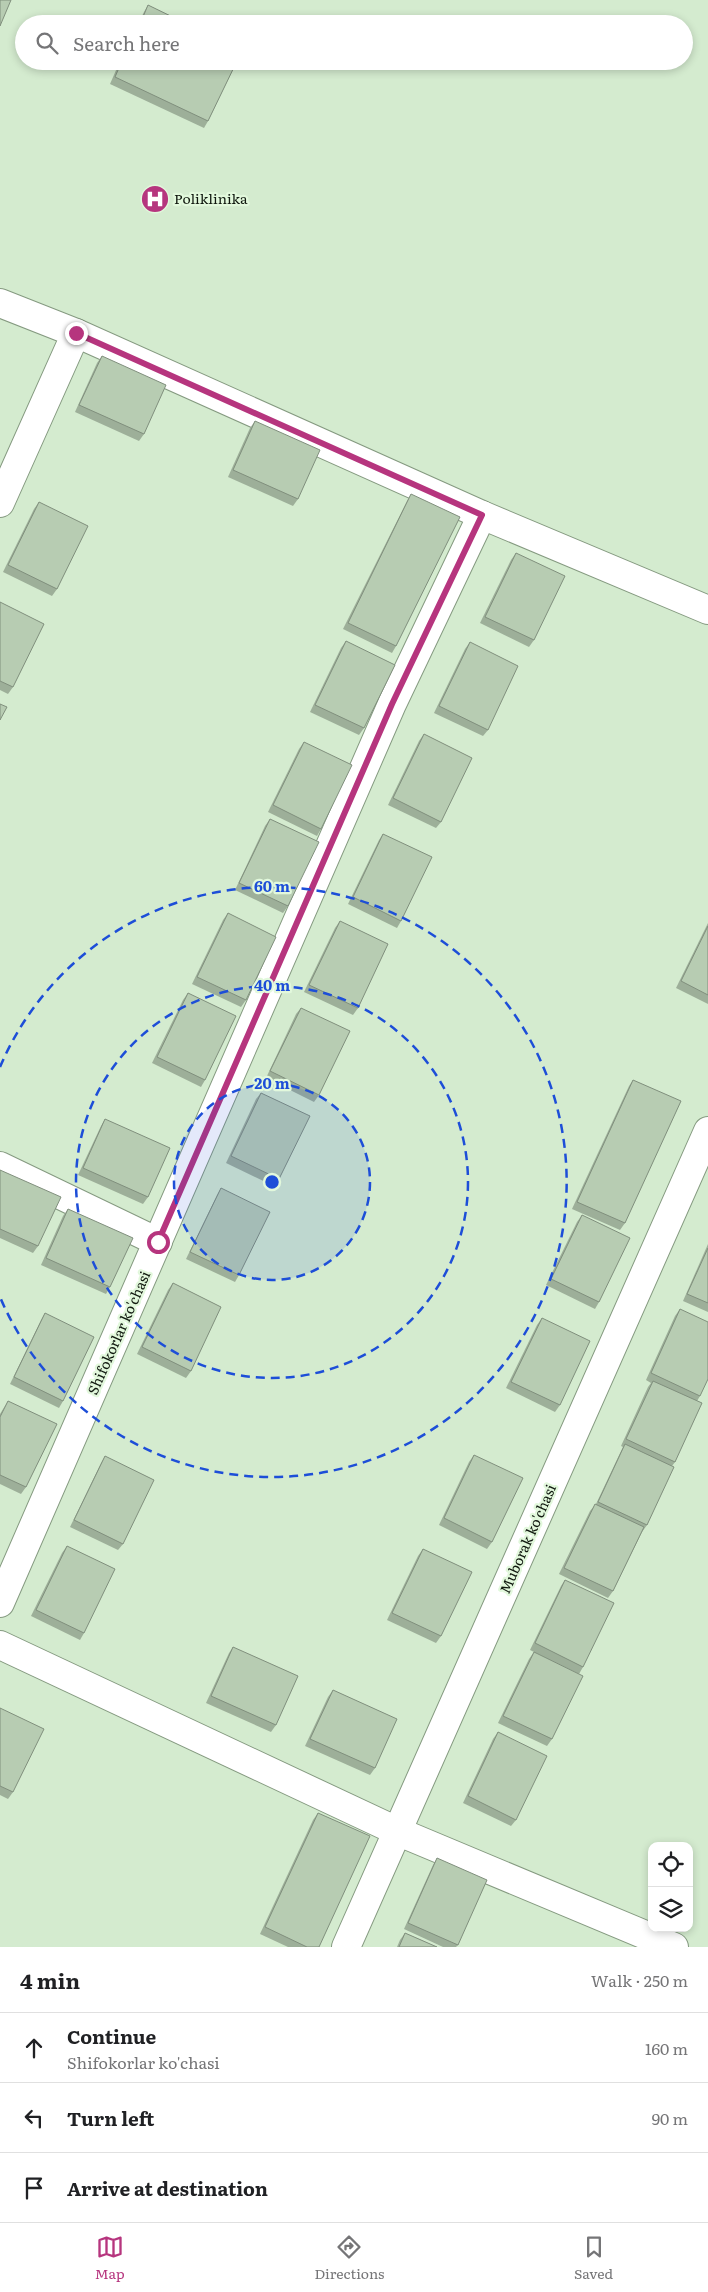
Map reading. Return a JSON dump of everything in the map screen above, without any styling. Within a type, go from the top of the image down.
[{"type":"street","points":[[0,303],[76,333],[482,515],[708,610]]},
{"type":"street","points":[[0,503],[76,333]]},
{"type":"street","name":"Shifokorlar ko'chasi","points":[[0,1603],[392,704],[482,515]]},
{"type":"street","name":"Muborak ko'chasi","points":[[346,1947],[399,1832],[708,1131]]},
{"type":"street","points":[[0,1166],[158,1242]]},
{"type":"street","points":[[0,1645],[399,1832],[674,1947]]},
{"type":"building","points":[[0,0],[11,0],[0,26]]},
{"type":"building","points":[[148,5],[169,15],[144,15]]},
{"type":"building","points":[[118,70],[233,70],[208,121],[115,77]]},
{"type":"building","points":[[102,356],[166,385],[144,434],[79,405]]},
{"type":"building","points":[[255,421],[320,450],[298,499],[233,470]]},
{"type":"building","points":[[411,494],[460,517],[396,646],[348,623]]},
{"type":"building","points":[[39,502],[88,526],[57,589],[8,565]]},
{"type":"building","points":[[516,553],[565,576],[534,640],[485,617]]},
{"type":"building","points":[[0,602],[44,624],[13,687],[0,681]]},
{"type":"building","points":[[346,641],[395,665],[364,728],[315,705]]},
{"type":"building","points":[[470,642],[518,666],[488,730],[439,706]]},
{"type":"building","points":[[0,704],[7,707],[0,720]]},
{"type":"building","points":[[424,734],[472,758],[441,822],[393,798]]},
{"type":"building","points":[[304,742],[352,765],[321,829],[273,805]]},
{"type":"building","points":[[270,819],[319,842],[288,906],[239,883]]},
{"type":"building","points":[[383,834],[432,857],[401,921],[353,897]]},
{"type":"building","points":[[228,913],[276,937],[246,1000],[197,977]]},
{"type":"building","points":[[340,921],[388,944],[358,1008],[309,985]]},
{"type":"building","points":[[708,926],[708,995],[681,981]]},
{"type":"building","points":[[188,993],[236,1016],[205,1080],[157,1057]]},
{"type":"building","points":[[301,1008],[350,1031],[319,1095],[270,1071]]},
{"type":"building","points":[[633,1080],[681,1101],[625,1223],[577,1202]]},
{"type":"building","points":[[261,1093],[310,1116],[279,1179],[231,1156]]},
{"type":"building","points":[[105,1119],[170,1148],[148,1197],[83,1168]]},
{"type":"building","points":[[0,1170],[61,1197],[38,1246],[0,1229]]},
{"type":"building","points":[[221,1188],[270,1212],[239,1275],[190,1252]]},
{"type":"building","points":[[68,1209],[133,1238],[110,1287],[46,1258]]},
{"type":"building","points":[[582,1215],[630,1238],[599,1302],[551,1279]]},
{"type":"building","points":[[708,1248],[708,1303],[687,1294]]},
{"type":"building","points":[[173,1283],[221,1307],[191,1371],[142,1347]]},
{"type":"building","points":[[680,1309],[708,1322],[708,1379],[700,1396],[651,1373]]},
{"type":"building","points":[[45,1313],[94,1337],[63,1401],[14,1377]]},
{"type":"building","points":[[542,1318],[590,1341],[560,1405],[511,1382]]},
{"type":"building","points":[[653,1381],[702,1403],[675,1462],[626,1439]]},
{"type":"building","points":[[8,1401],[57,1424],[26,1487],[0,1475],[0,1417]]},
{"type":"building","points":[[625,1444],[674,1467],[647,1525],[598,1502]]},
{"type":"building","points":[[474,1455],[523,1478],[492,1542],[444,1518]]},
{"type":"building","points":[[105,1456],[154,1480],[123,1544],[74,1520]]},
{"type":"building","points":[[595,1504],[644,1527],[613,1591],[564,1568]]},
{"type":"building","points":[[67,1546],[115,1569],[84,1633],[36,1610]]},
{"type":"building","points":[[423,1549],[472,1572],[441,1636],[392,1613]]},
{"type":"building","points":[[565,1580],[614,1603],[583,1667],[535,1643]]},
{"type":"building","points":[[233,1647],[298,1676],[276,1725],[211,1696]]},
{"type":"building","points":[[534,1652],[583,1676],[552,1739],[503,1716]]},
{"type":"building","points":[[333,1690],[397,1719],[375,1768],[310,1739]]},
{"type":"building","points":[[0,1708],[44,1729],[13,1792],[0,1786]]},
{"type":"building","points":[[498,1732],[547,1756],[516,1820],[468,1796]]},
{"type":"building","points":[[318,1813],[370,1836],[319,1947],[307,1947],[265,1927]]},
{"type":"building","points":[[437,1858],[487,1880],[458,1945],[408,1923]]},
{"type":"building","points":[[405,1933],[437,1947],[399,1947]]},
{"type":"place","name":"Poliklinika","points":[[155,199]]},
{"type":"route","points":[[76,333],[482,515],[392,704],[158,1242]]}]
